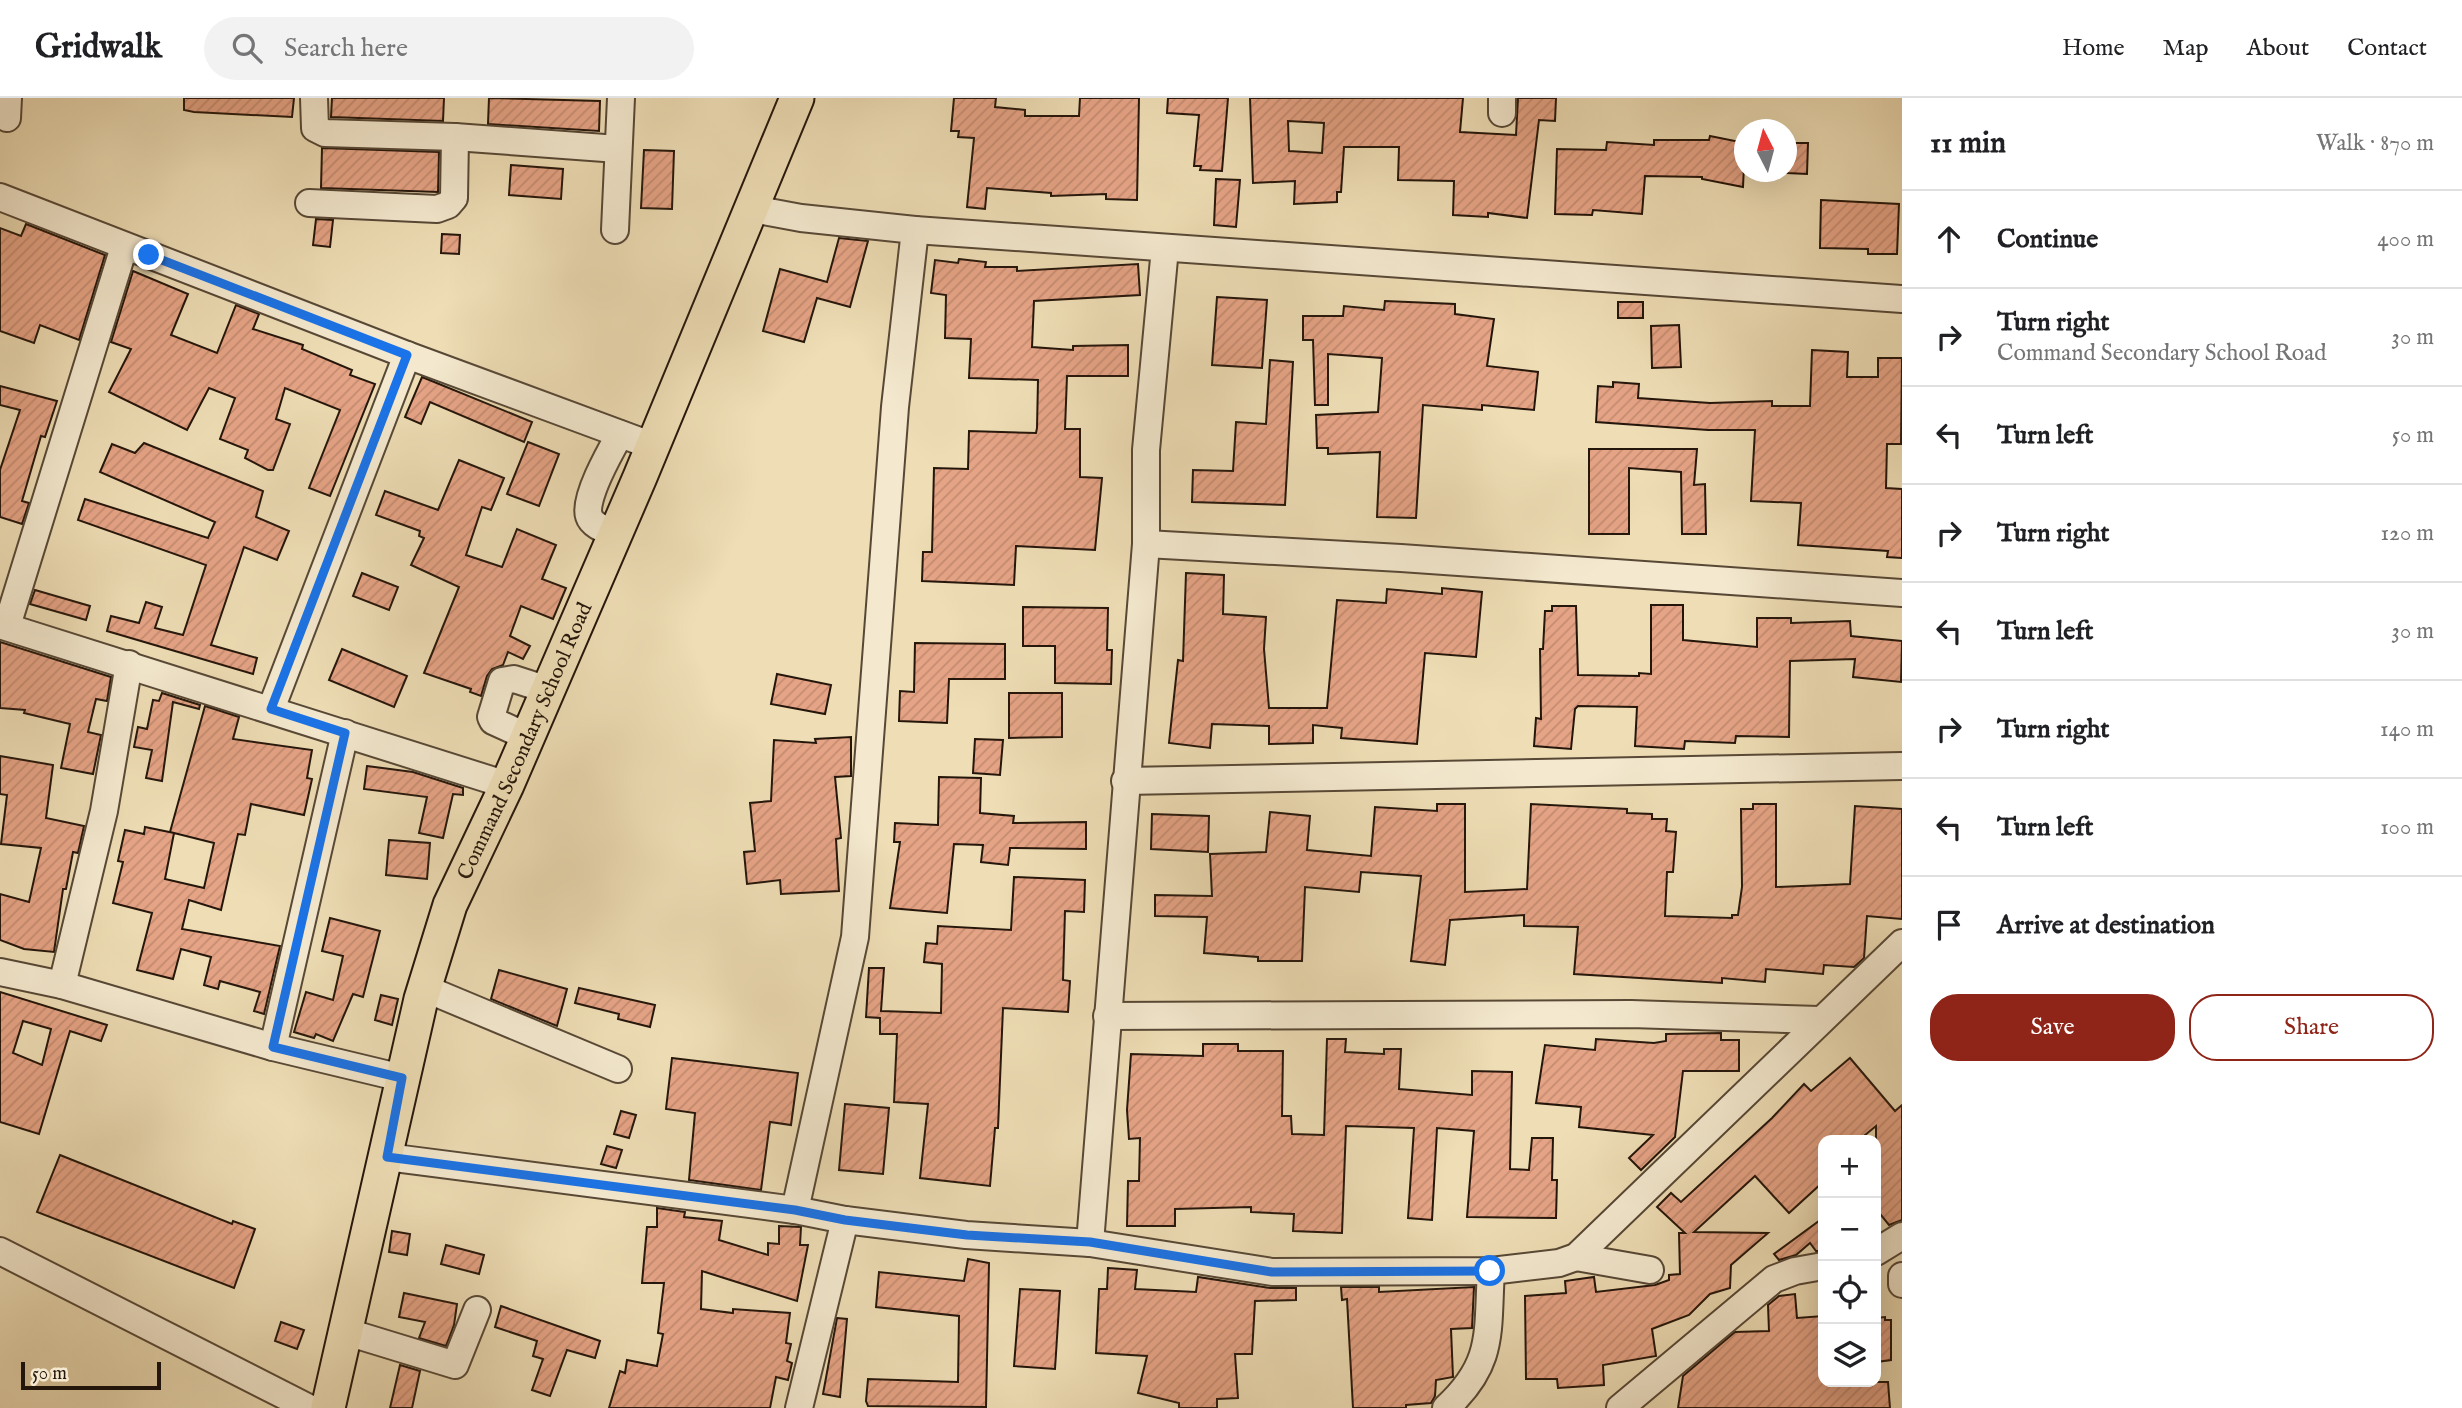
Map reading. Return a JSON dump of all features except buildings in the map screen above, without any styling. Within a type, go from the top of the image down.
[{"type":"main road","name":"Command Secondary School Road","points":[[328,1408],[387,1157],[402,1078],[424,988],[450,905],[507,785],[616,534],[754,209],[797,98]]},
{"type":"street","points":[[314,98],[315,128],[326,133],[455,137],[618,149]]},
{"type":"street","points":[[615,230],[621,98]]},
{"type":"street","points":[[309,203],[437,209],[448,205],[454,198],[455,137]]},
{"type":"street","points":[[0,197],[407,355],[653,446]]},
{"type":"street","points":[[754,209],[801,218],[915,230],[1902,299]]},
{"type":"street","points":[[795,1210],[855,937],[895,407],[915,230]]},
{"type":"street","points":[[124,247],[3,626],[507,785]]},
{"type":"street","points":[[1090,1242],[1146,544],[1146,450],[1165,248]]},
{"type":"street","points":[[271,709],[407,355]]},
{"type":"street","points":[[616,534],[595,524],[589,518],[588,508],[604,463],[620,434]]},
{"type":"street","points":[[604,463],[640,477]]},
{"type":"street","points":[[1146,544],[1455,561],[1902,593]]},
{"type":"street","points":[[62,985],[104,811],[129,664]]},
{"type":"street","points":[[528,737],[493,721],[491,717],[502,681],[514,679],[548,690]]},
{"type":"street","points":[[273,1047],[345,733]]},
{"type":"street","points":[[1125,781],[1902,766]]},
{"type":"street","points":[[387,1157],[967,1235],[1090,1242],[1272,1272],[1490,1271],[1559,1263],[1576,1257],[1819,1020],[1902,943]]},
{"type":"street","points":[[0,972],[62,985],[273,1047],[402,1078]]},
{"type":"street","points":[[424,988],[618,1069]]},
{"type":"street","points":[[1107,1016],[1631,1014],[1819,1020]]},
{"type":"street","points":[[799,1408],[845,1220]]},
{"type":"street","points":[[1881,1249],[1902,1236]]},
{"type":"street","points":[[0,1251],[309,1408]]},
{"type":"street","points":[[1576,1257],[1650,1270]]},
{"type":"street","points":[[1619,1408],[1774,1279],[1795,1271],[1818,1267]]},
{"type":"street","points":[[1446,1408],[1461,1394],[1482,1365],[1487,1341],[1490,1271]]},
{"type":"street","points":[[1902,1277],[1902,1284]]},
{"type":"street","points":[[347,1332],[455,1365],[477,1310]]},
{"type":"route","points":[[149,255],[407,355],[271,709],[345,733],[273,1047],[402,1078],[387,1157],[967,1235],[1090,1242],[1272,1272],[1490,1271]]}]
